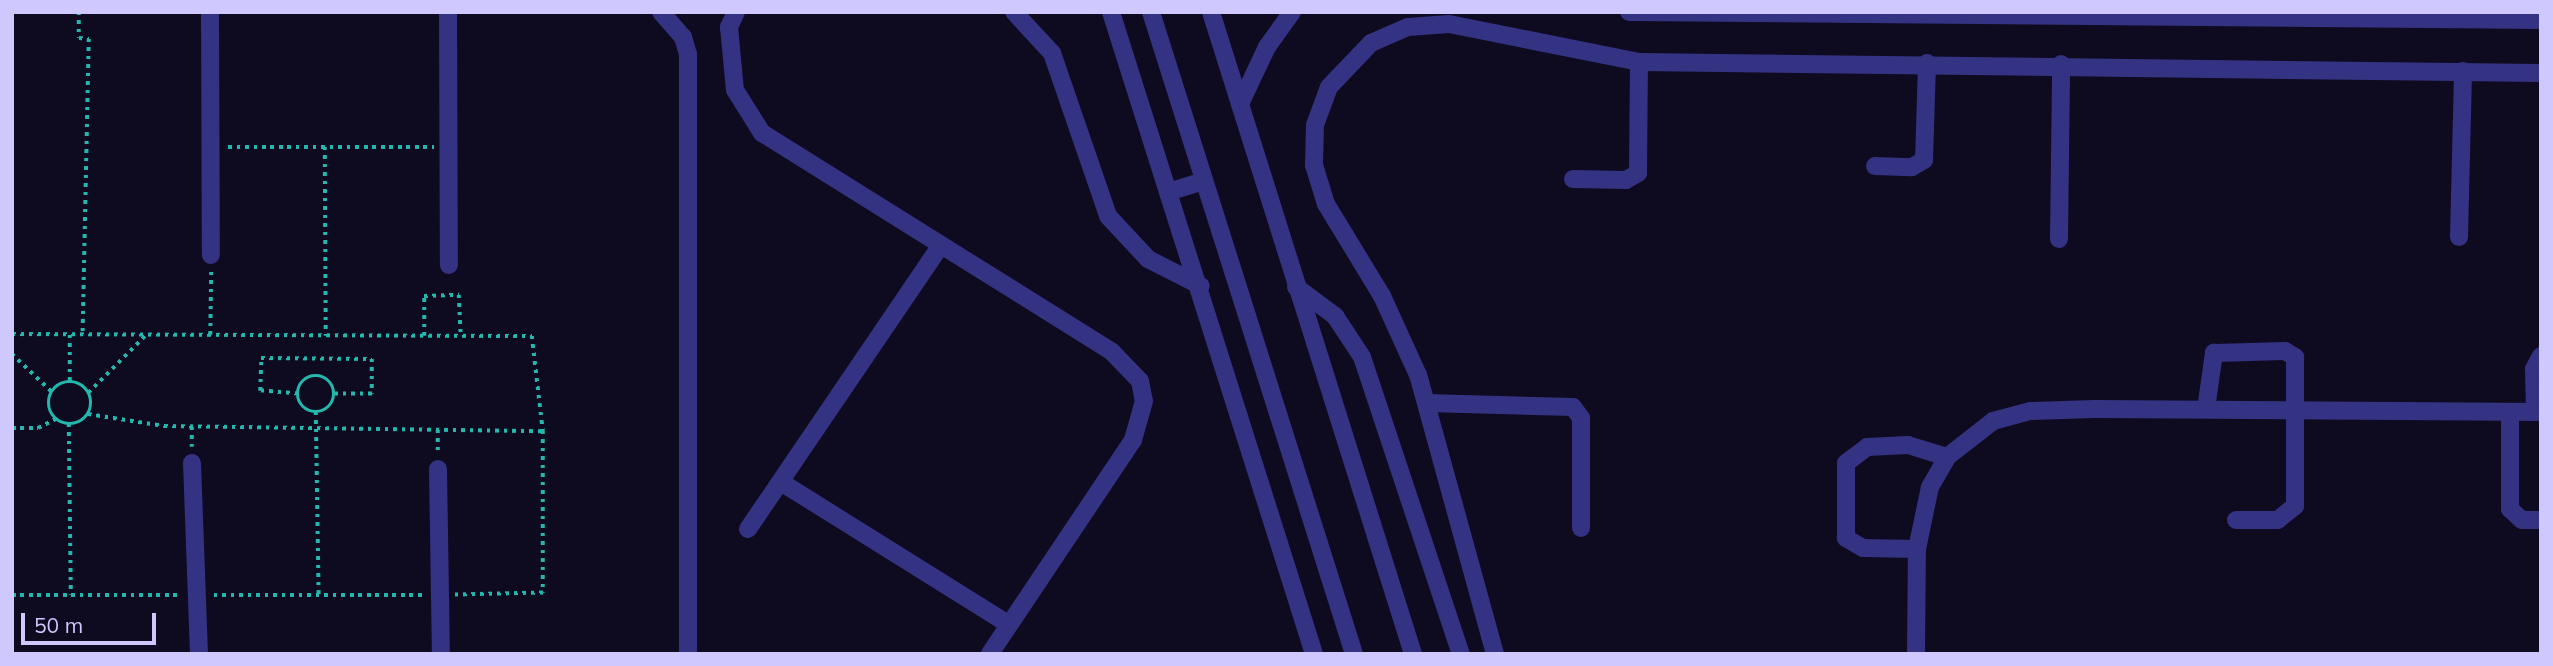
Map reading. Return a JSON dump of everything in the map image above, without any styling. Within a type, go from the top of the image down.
[{"type":"street","points":[[210,12],[211,255]]},
{"type":"street","points":[[448,12],[449,265]]},
{"type":"street","points":[[661,12],[683,37],[688,54],[688,654]]},
{"type":"street","points":[[736,12],[729,27],[735,90],[754,124],[940,246],[1128,364],[1144,401],[1133,440],[990,654]]},
{"type":"street","points":[[1014,12],[1052,53],[1108,216],[1148,259],[1200,286]]},
{"type":"street","points":[[1111,12],[1171,191],[1314,654]]},
{"type":"street","points":[[1151,12],[1354,654]]},
{"type":"street","points":[[1211,12],[1413,654]]},
{"type":"street","points":[[1240,104],[1267,47],[1292,12]]},
{"type":"street","points":[[1629,12],[2541,20]]},
{"type":"street","points":[[1495,654],[1427,403],[1387,305],[1318,185],[1313,145],[1329,87],[1371,43],[1429,24],[1639,62],[2061,64],[2541,72]]},
{"type":"street","points":[[1573,179],[1626,180],[1638,173],[1639,62]]},
{"type":"street","points":[[1875,166],[1912,167],[1924,160],[1927,63]]},
{"type":"street","points":[[2059,239],[2061,64]]},
{"type":"street","points":[[2459,237],[2463,71]]},
{"type":"street","points":[[1171,191],[1204,181]]},
{"type":"street","points":[[748,529],[783,484],[940,246]]},
{"type":"street","points":[[1296,287],[1335,316],[1362,357],[1461,654]]},
{"type":"street","points":[[2206,409],[2209,362],[2224,349],[2290,353],[2298,362],[2291,512],[2278,520],[2236,520]]},
{"type":"street","points":[[1916,654],[1917,549],[1930,487],[1947,457],[1993,421],[2031,411],[2206,409],[2538,412],[2534,369],[2541,356]]},
{"type":"street","points":[[1427,403],[1573,407],[1581,418],[1581,528]]},
{"type":"street","points":[[2510,412],[2510,509],[2522,520],[2541,520]]},
{"type":"street","points":[[1917,549],[1863,548],[1846,538],[1846,463],[1867,447],[1908,445],[1947,457]]},
{"type":"street","points":[[192,463],[199,654]]},
{"type":"street","points":[[438,469],[441,654]]},
{"type":"street","points":[[783,484],[1008,624]]},
{"type":"path","points":[[79,12],[79,38],[89,38],[83,335]]},
{"type":"path","points":[[325,147],[326,336]]},
{"type":"path","points":[[212,148],[449,147]]},
{"type":"path","points":[[210,335],[211,255]]},
{"type":"path","points":[[424,336],[424,296],[459,295],[461,337]]},
{"type":"path","points":[[12,334],[532,336],[543,431],[543,593],[12,594]]},
{"type":"path","points":[[70,335],[70,382]]},
{"type":"path","points":[[88,414],[88,393],[146,335]]},
{"type":"path","points":[[12,354],[52,392],[56,419]]},
{"type":"path","points":[[298,394],[260,391],[261,358],[372,359],[372,394],[334,394]]},
{"type":"path","points":[[316,376],[328,381],[334,394],[328,407],[316,412],[303,407],[298,394],[303,381],[316,376]]},
{"type":"path","points":[[52,392],[70,382]]},
{"type":"path","points":[[70,382],[88,393]]},
{"type":"path","points":[[316,412],[319,595]]},
{"type":"path","points":[[12,428],[38,428],[56,419],[69,424],[88,414],[164,426],[543,431]]},
{"type":"path","points":[[69,424],[71,595]]},
{"type":"path","points":[[438,430],[438,469]]}]
